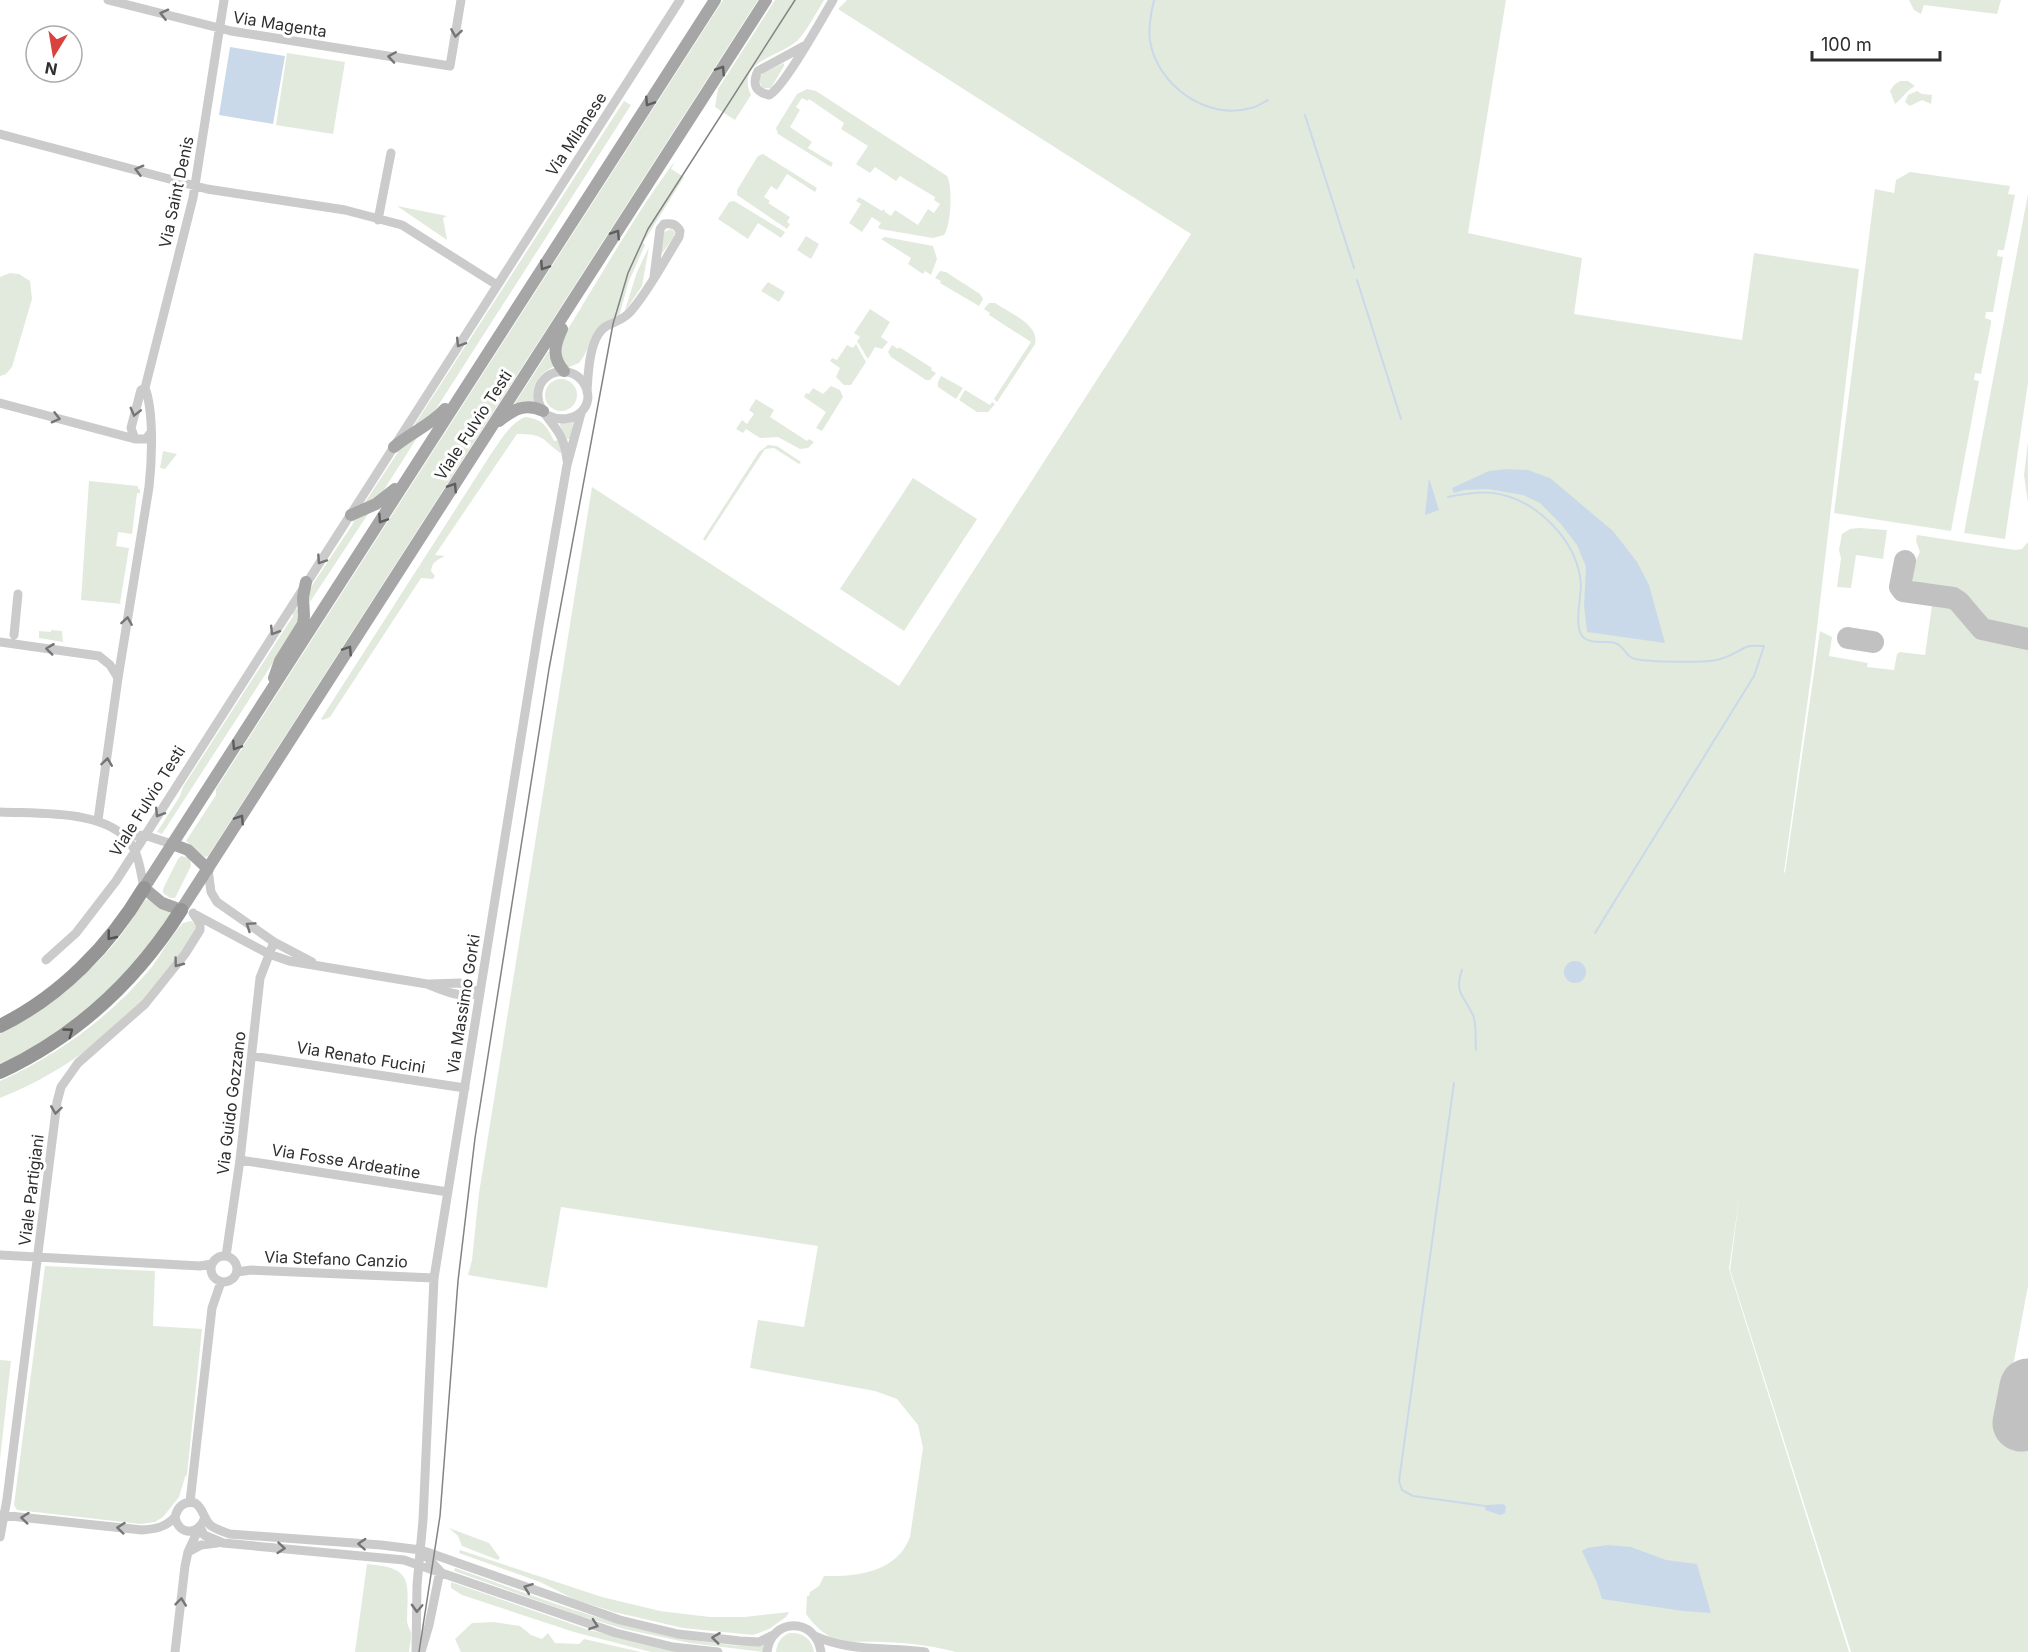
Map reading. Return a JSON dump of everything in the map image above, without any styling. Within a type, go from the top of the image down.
[{"type":"highway","name":"Viale Fulvio Testi","points":[[0,1026],[53,992],[86,964],[121,924],[144,888]]},
{"type":"highway","name":"Viale Fulvio Testi","points":[[0,1072],[55,1042],[97,1011],[133,975],[187,911]]},
{"type":"main road","name":"Viale Fulvio Testi","points":[[144,888],[715,0]]},
{"type":"main road","name":"Viale Fulvio Testi","points":[[187,911],[208,869],[766,0]]},
{"type":"main road","points":[[566,371],[554,354],[556,343],[596,274],[602,255]]},
{"type":"main road","points":[[394,447],[405,437],[436,419],[468,384]]},
{"type":"main road","points":[[491,427],[511,411],[521,407],[530,407],[545,413]]},
{"type":"main road","points":[[351,515],[384,500],[414,468]]},
{"type":"main road","points":[[268,696],[279,661],[303,624],[303,597],[306,582]]},
{"type":"main road","points":[[172,844],[188,850],[208,869]]},
{"type":"main road","points":[[144,888],[162,903],[187,911]]},
{"type":"street","name":"Via Magenta","points":[[108,0],[220,28],[450,66],[461,0]]},
{"type":"street","name":"Via Saint Denis","points":[[135,439],[132,428],[141,390],[145,387],[196,186],[224,0]]},
{"type":"street","name":"Via Milanese","points":[[496,285],[680,0]]},
{"type":"street","points":[[804,46],[758,71],[754,82],[755,88],[761,93],[769,95],[773,93],[804,46],[833,0]]},
{"type":"street","points":[[0,134],[196,186],[345,210],[402,225],[496,285]]},
{"type":"street","points":[[381,221],[391,153]]},
{"type":"street","points":[[590,358],[576,370],[554,372],[547,376],[540,385],[538,393],[538,402],[545,413],[556,420],[565,420],[574,418],[581,412],[587,401],[590,358],[595,340],[607,325],[620,322],[626,316],[654,277],[681,231],[671,223],[664,224],[660,229],[654,277]]},
{"type":"street","name":"Viale Fulvio Testi","points":[[46,960],[63,946],[92,914],[135,852],[496,285]]},
{"type":"street","points":[[566,371],[582,380],[587,393]]},
{"type":"street","points":[[98,820],[149,487],[152,459],[151,432],[145,387]]},
{"type":"street","points":[[0,403],[135,439],[146,439],[151,432]]},
{"type":"street","name":"Via Massimo Gorki","points":[[418,1652],[419,1565],[434,1278],[567,465],[581,412]]},
{"type":"street","name":"Via Massimo Gorki","points":[[545,413],[561,437],[567,465]]},
{"type":"street","points":[[14,635],[18,594]]},
{"type":"street","points":[[0,642],[99,656],[110,664],[118,678]]},
{"type":"street","points":[[0,812],[88,817],[98,820],[126,837],[135,852],[144,888]]},
{"type":"street","points":[[126,837],[144,836],[172,844]]},
{"type":"street","points":[[208,869],[211,892],[217,902],[274,942],[320,965]]},
{"type":"street","points":[[187,911],[269,954],[289,961],[427,984],[465,996],[479,993]]},
{"type":"street","name":"Viale Partigiani","points":[[0,1537],[57,1102],[61,1086],[78,1063],[145,1004],[185,954],[200,930],[200,924],[187,911]]},
{"type":"street","name":"Via Guido Gozzano","points":[[226,1256],[240,1160],[260,978],[274,942]]},
{"type":"street","name":"Via Renato Fucini","points":[[252,1056],[465,1088]]},
{"type":"street","name":"Via Fosse Ardeatine","points":[[240,1160],[448,1192]]},
{"type":"street","points":[[0,1255],[200,1266],[212,1264],[218,1258],[226,1256],[234,1259],[237,1272],[233,1279],[220,1282]]},
{"type":"street","points":[[212,1264],[213,1276],[220,1282]]},
{"type":"street","name":"Via Stefano Canzio","points":[[237,1272],[251,1270],[434,1278]]},
{"type":"street","points":[[190,1502],[212,1308],[220,1282]]},
{"type":"street","points":[[2,1515],[142,1530],[159,1528],[170,1523],[180,1506],[190,1502],[200,1506],[211,1525],[230,1534],[420,1550],[620,1620],[678,1634],[759,1642],[779,1630],[794,1626],[807,1629],[815,1636],[845,1647],[926,1652]]},
{"type":"street","points":[[176,1516],[180,1527],[186,1531],[200,1528]]},
{"type":"street","points":[[175,1652],[188,1552],[205,1517]]},
{"type":"street","points":[[200,1528],[204,1535],[223,1543]]},
{"type":"street","points":[[188,1552],[208,1543],[223,1543],[390,1557],[440,1571],[616,1633],[673,1647],[718,1652]]},
{"type":"street","points":[[420,1550],[440,1571]]},
{"type":"street","name":"Via Massimo Gorki","points":[[418,1652],[429,1625],[440,1571]]},
{"type":"street","points":[[767,1652],[773,1635]]},
{"type":"street","points":[[815,1636],[821,1652]]},
{"type":"shaded area","points":[[723,0],[758,0],[208,856],[205,857],[186,841],[216,795],[216,789]]},
{"type":"shaded area","points":[[775,0],[824,0],[798,40],[754,67],[749,74],[748,83],[751,95],[735,120],[715,107],[718,89]]},
{"type":"shaded area","points":[[847,0],[1506,0],[1468,233],[1582,258],[1574,314],[1742,340],[1754,253],[1859,269],[1813,662],[1784,872],[1820,631],[1832,637],[1829,656],[1868,663],[1867,667],[1894,670],[1897,654],[1900,652],[1925,655],[1932,605],[1936,601],[1937,591],[1912,586],[1915,562],[1920,552],[1916,541],[1917,535],[2015,550],[2022,549],[2028,542],[2028,1286],[2003,1419],[2028,1424],[2028,1652],[1851,1652],[1730,1270],[1740,1193],[1729,1269],[1849,1652],[956,1652],[900,1643],[842,1642],[818,1628],[806,1614],[807,1596],[819,1586],[824,1576],[850,1575],[874,1570],[896,1558],[904,1549],[910,1537],[923,1448],[918,1425],[897,1399],[875,1391],[750,1368],[758,1320],[804,1327],[818,1246],[561,1207],[547,1288],[468,1275],[472,1260],[479,1193],[592,487],[899,686],[1191,234],[838,9]]},
{"type":"shaded area","points":[[1909,0],[2001,0],[1997,14],[1924,5],[1921,14],[1914,10]]},
{"type":"shaded area","points":[[287,53],[345,62],[333,134],[276,125]]},
{"type":"shaded area","points":[[784,63],[771,88],[762,88],[759,79],[763,73]]},
{"type":"shaded area","points":[[1900,81],[1908,81],[1915,86],[1895,104],[1890,91]]},
{"type":"shaded area","points":[[807,89],[816,91],[947,176],[950,206],[944,235],[933,238],[880,229],[878,227],[881,223],[872,217],[862,232],[849,223],[861,204],[856,201],[859,197],[882,211],[884,209],[891,216],[895,210],[918,225],[928,209],[934,213],[940,204],[934,200],[935,197],[900,176],[896,181],[875,167],[870,173],[856,164],[868,146],[841,129],[844,123],[809,99],[808,101],[802,98],[796,107],[800,110],[790,127],[812,142],[808,148],[833,163],[831,167],[778,134],[776,128],[797,94]]},
{"type":"shaded area","points":[[1917,91],[1932,95],[1931,104],[1922,100],[1910,106],[1905,102],[1908,95]]},
{"type":"shaded area","points":[[624,101],[631,105],[434,412],[417,426],[415,424]]},
{"type":"shaded area","points":[[763,154],[817,188],[815,192],[787,174],[777,190],[771,186],[764,197],[770,201],[768,203],[790,217],[787,229],[737,195],[737,190],[758,156]]},
{"type":"shaded area","points":[[675,161],[671,169],[684,177],[643,243],[645,245],[629,281],[619,316],[595,331],[579,363],[569,367],[563,366],[559,343],[630,228]]},
{"type":"shaded area","points":[[1910,172],[2010,186],[2008,194],[2015,195],[2004,250],[1998,250],[1997,256],[2003,257],[1993,312],[1986,312],[1985,318],[1991,320],[1991,323],[1981,374],[1975,373],[1974,380],[1979,381],[1951,531],[1834,513],[1875,189],[1894,193],[1896,180]]},
{"type":"shaded area","points":[[2028,194],[2028,383],[2005,539],[1964,533]]},
{"type":"shaded area","points":[[734,201],[785,232],[781,238],[758,223],[748,239],[718,219],[729,202]]},
{"type":"shaded area","points":[[397,206],[447,216],[443,218],[447,240]]},
{"type":"shaded area","points":[[671,229],[675,232],[674,237],[660,256],[664,232]]},
{"type":"shaded area","points":[[806,236],[819,244],[811,259],[797,250]]},
{"type":"shaded area","points":[[885,237],[933,246],[937,259],[931,275],[925,271],[923,274],[908,264],[911,258],[881,239]]},
{"type":"shaded area","points":[[649,247],[642,286],[624,313],[637,272]]},
{"type":"shaded area","points":[[940,271],[946,272],[980,294],[983,299],[979,306],[940,283],[941,281],[935,278]]},
{"type":"shaded area","points":[[10,273],[19,274],[30,281],[32,299],[12,367],[6,374],[0,376],[0,277]]},
{"type":"shaded area","points":[[768,282],[785,292],[779,302],[761,291]]},
{"type":"shaded area","points":[[989,303],[995,303],[1022,320],[1033,331],[1035,337],[1035,344],[997,402],[994,399],[1031,342],[989,315],[990,313],[984,309]]},
{"type":"shaded area","points":[[870,309],[890,322],[881,337],[888,342],[882,349],[875,347],[868,359],[857,341],[860,337],[854,333]]},
{"type":"shaded area","points":[[856,344],[866,362],[851,385],[844,385],[836,377],[840,368],[830,361],[832,358],[837,360],[847,345],[853,348]]},
{"type":"shaded area","points":[[892,345],[932,368],[931,370],[936,373],[930,380],[926,380],[891,357],[888,352]]},
{"type":"shaded area","points":[[548,352],[555,366],[544,372],[537,381],[534,391],[535,402],[516,404],[515,403]]},
{"type":"shaded area","points":[[941,376],[963,388],[956,399],[938,387]]},
{"type":"shaded area","points":[[561,379],[572,384],[577,395],[572,406],[561,411],[550,406],[545,395],[550,384]]},
{"type":"shaded area","points":[[831,386],[840,390],[843,397],[822,431],[816,428],[826,412],[804,397],[813,388],[823,394]]},
{"type":"shaded area","points":[[965,390],[990,405],[992,402],[995,404],[988,412],[977,412],[959,400]]},
{"type":"shaded area","points":[[756,399],[774,410],[770,417],[807,441],[809,439],[814,442],[808,448],[800,449],[778,437],[760,438],[746,429],[743,433],[736,429],[742,420],[747,424],[754,414],[749,410]]},
{"type":"shaded area","points":[[525,417],[536,419],[544,424],[554,441],[559,440],[563,452],[560,453],[537,436],[517,434],[435,555],[445,556],[432,565],[431,571],[435,576],[433,579],[421,578],[330,717],[321,719],[491,454],[510,428]]},
{"type":"shaded area","points":[[574,419],[570,439],[567,439],[559,423]]},
{"type":"shaded area","points":[[422,430],[382,493],[362,507],[402,446]]},
{"type":"shaded area","points":[[2028,442],[2028,503],[2024,475]]},
{"type":"shaded area","points":[[768,445],[777,446],[801,462],[799,464],[774,448],[765,449],[705,541],[703,539],[759,452]]},
{"type":"shaded area","points":[[163,451],[177,454],[165,469],[160,468]]},
{"type":"shaded area","points":[[913,478],[977,519],[904,631],[840,589]]},
{"type":"shaded area","points":[[89,481],[138,486],[140,489],[140,493],[137,493],[132,534],[118,532],[116,546],[129,548],[120,603],[122,604],[81,600]]},
{"type":"shaded area","points":[[372,508],[310,602],[308,594],[313,584],[354,522],[352,520]]},
{"type":"shaded area","points":[[1850,529],[1887,530],[1883,559],[1856,555],[1851,588],[1837,587],[1842,534]]},
{"type":"shaded area","points":[[296,608],[301,616],[300,621],[162,834],[157,832],[180,796],[183,787],[293,616],[292,612]]},
{"type":"shaded area","points":[[51,630],[62,631],[63,642],[39,638],[39,631],[51,632]]},
{"type":"shaded area","points":[[181,856],[190,858],[191,866],[175,898],[170,898],[163,893],[163,889]]},
{"type":"shaded area","points":[[149,899],[169,911],[170,914],[146,950],[129,970],[101,998],[53,1036],[0,1065],[0,1034],[33,1015],[79,980],[107,952],[145,900]]},
{"type":"shaded area","points":[[191,921],[195,924],[196,929],[180,956],[137,1007],[86,1051],[29,1085],[0,1098],[0,1081],[62,1047],[118,1003],[151,968],[183,923]]},
{"type":"shaded area","points":[[45,1266],[155,1271],[153,1326],[202,1329],[187,1475],[179,1497],[163,1517],[155,1522],[141,1524],[17,1510],[14,1505]]},
{"type":"shaded area","points":[[0,1360],[11,1361],[0,1459]]},
{"type":"shaded area","points":[[449,1528],[489,1543],[500,1558],[498,1560],[462,1546],[458,1536]]},
{"type":"shaded area","points":[[460,1550],[602,1597],[660,1611],[710,1617],[745,1617],[789,1612],[786,1617],[769,1629],[753,1635],[683,1628],[614,1612],[574,1599],[540,1582],[459,1553]]},
{"type":"shaded area","points":[[367,1564],[393,1569],[405,1579],[408,1595],[407,1622],[411,1631],[409,1652],[355,1652]]},
{"type":"shaded area","points":[[455,1568],[583,1613],[648,1631],[714,1643],[745,1646],[764,1644],[763,1652],[690,1643],[624,1629],[454,1571]]},
{"type":"shaded area","points":[[451,1582],[589,1630],[682,1652],[651,1652],[574,1632],[462,1595],[451,1588]]},
{"type":"shaded area","points":[[494,1622],[520,1626],[531,1635],[542,1639],[548,1633],[555,1643],[579,1644],[584,1639],[641,1652],[461,1652],[455,1639],[472,1623]]},
{"type":"shaded area","points":[[789,1633],[806,1637],[814,1652],[776,1652],[780,1640]]},
{"type":"water","points":[[230,47],[285,56],[273,124],[219,115]]},
{"type":"water","points":[[1528,470],[1550,478],[1613,531],[1637,562],[1649,585],[1665,643],[1587,632],[1584,605],[1586,567],[1577,545],[1540,503],[1523,495],[1488,489],[1464,490],[1454,493],[1452,488],[1489,471]]},
{"type":"water","points":[[1429,478],[1439,510],[1425,515]]},
{"type":"water","points":[[1575,961],[1583,964],[1586,972],[1583,980],[1575,983],[1567,980],[1564,972],[1567,964]]},
{"type":"water","points":[[1503,1504],[1506,1506],[1505,1513],[1500,1515],[1485,1510],[1486,1505]]},
{"type":"water","points":[[1608,1545],[1631,1547],[1666,1560],[1697,1564],[1711,1613],[1602,1599],[1582,1551]]},
{"type":"waterway","points":[[1154,0],[1150,41],[1155,57],[1173,85],[1187,96],[1218,109],[1234,111],[1251,108],[1268,100]]},
{"type":"waterway","points":[[1305,115],[1354,268]]},
{"type":"waterway","points":[[1357,280],[1401,419]]},
{"type":"waterway","points":[[1448,497],[1482,492],[1509,497],[1539,513],[1552,525],[1572,553],[1578,569],[1581,585],[1579,628],[1581,634],[1588,640],[1615,643],[1635,659],[1664,661],[1717,660],[1748,646],[1764,646],[1754,676],[1595,933]]},
{"type":"waterway","points":[[1462,970],[1459,984],[1461,994],[1473,1015],[1476,1050]]},
{"type":"waterway","points":[[1454,1083],[1399,1481],[1402,1490],[1413,1496],[1485,1506]]},
{"type":"taxiway","points":[[1905,561],[1900,587],[1903,591],[1953,598],[1982,629],[2028,639]]},
{"type":"taxiway","points":[[1848,638],[1873,642]]},
{"type":"runway","points":[[2021,1423],[2028,1387]]},
{"type":"tram line","points":[[419,1652],[440,1516],[458,1281],[475,1138],[549,669],[613,324],[628,273],[648,229],[795,0]]}]
